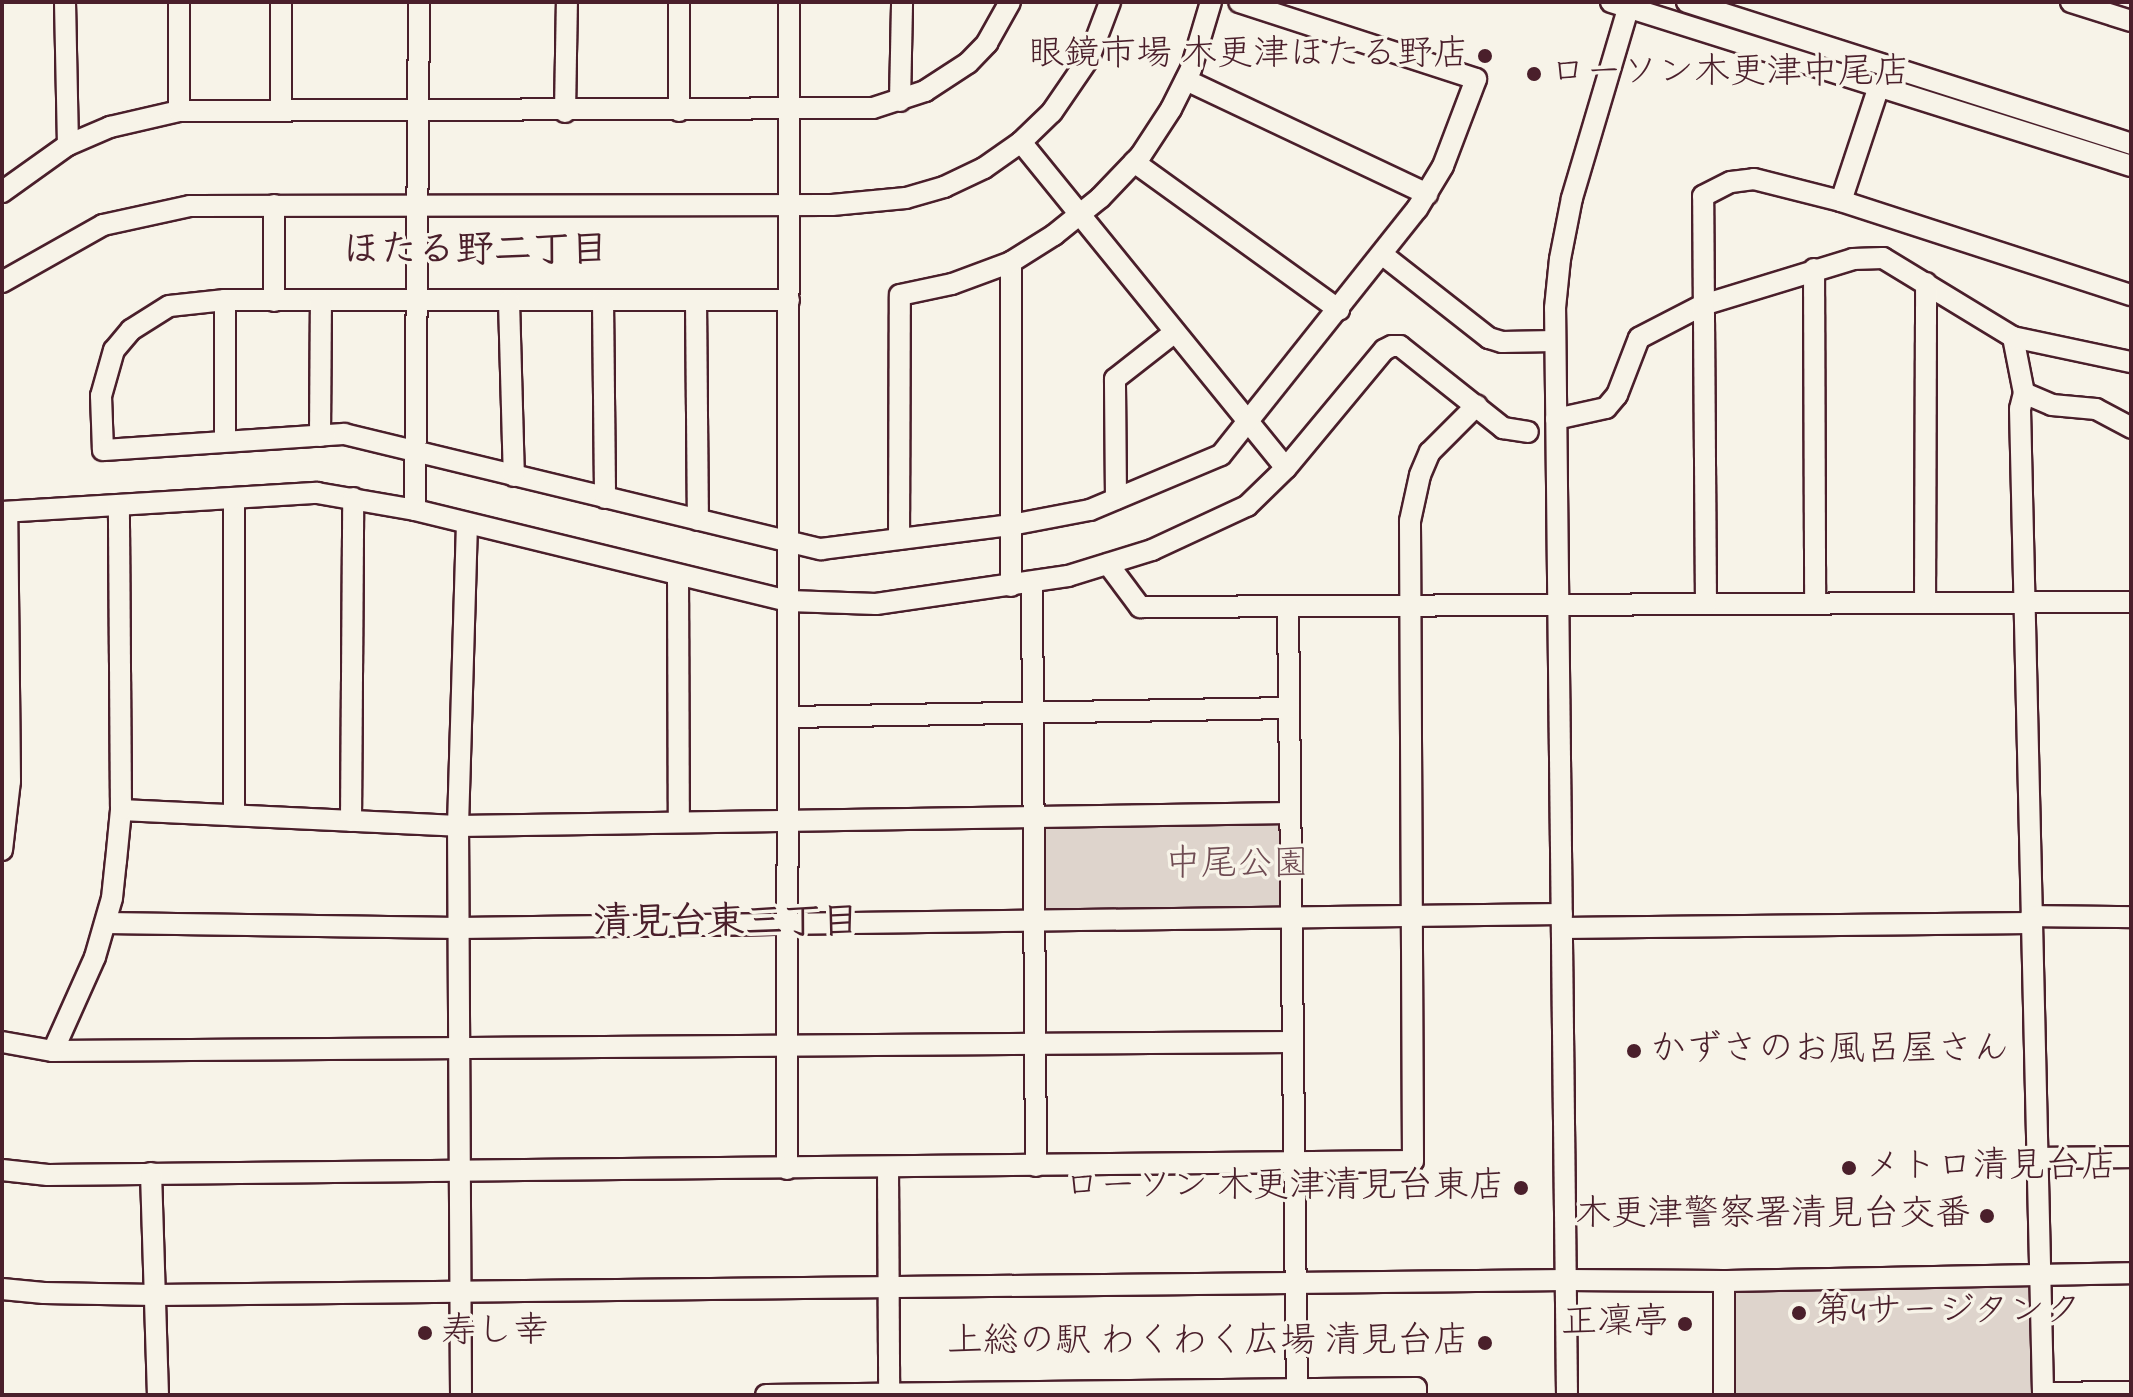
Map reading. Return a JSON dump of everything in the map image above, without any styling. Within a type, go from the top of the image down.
[{"type":"street","points":[[65,2],[68,145]]},
{"type":"street","points":[[179,2],[179,111]]},
{"type":"street","points":[[281,2],[281,111]]},
{"type":"street","points":[[415,510],[419,2]]},
{"type":"street","points":[[565,112],[567,2]]},
{"type":"street","points":[[679,2],[679,111]]},
{"type":"street","points":[[787,1169],[789,2]]},
{"type":"street","points":[[900,101],[902,2]]},
{"type":"street","points":[[2,192],[68,145],[110,127],[179,111],[789,111],[849,110],[900,101],[948,79],[968,63],[987,43],[1010,2]]},
{"type":"street","points":[[2,282],[80,235],[130,217],[190,206],[866,204],[906,198],[944,187],[984,168],[1021,142],[1052,112],[1074,84],[1100,35],[1110,2]]},
{"type":"street","points":[[899,539],[900,295],[952,284],[1011,262],[1081,215],[1134,162],[1158,132],[1186,80],[1211,2]]},
{"type":"street","points":[[789,300],[225,300],[169,306],[148,316],[114,350],[101,396],[103,450],[344,434],[821,549],[1011,525],[1090,510],[1221,455],[1383,255],[1427,194],[1443,166],[1476,79],[1239,2]]},
{"type":"street","points":[[1687,2],[2131,144]]},
{"type":"street","points":[[2071,2],[2131,21]]},
{"type":"street","points":[[1567,1395],[1555,341],[1557,280],[1572,198],[1623,4],[2131,166]]},
{"type":"street","points":[[1186,80],[1427,194]]},
{"type":"street","points":[[1841,201],[1879,86]]},
{"type":"street","points":[[1021,142],[1286,468]]},
{"type":"street","points":[[1134,162],[1339,310]]},
{"type":"street","points":[[1706,604],[1703,196],[1731,182],[1754,179],[1841,201],[2131,295]]},
{"type":"street","points":[[274,205],[274,301]]},
{"type":"street","points":[[1383,255],[1489,338],[1502,342],[1555,341]]},
{"type":"street","points":[[1556,419],[1606,408],[1617,395],[1639,338],[1703,305],[1853,259],[1883,258],[2013,337],[2131,362]]},
{"type":"street","points":[[1011,262],[1011,586]]},
{"type":"street","points":[[1814,269],[1815,604]]},
{"type":"street","points":[[1925,603],[1926,283]]},
{"type":"street","points":[[225,300],[225,441]]},
{"type":"street","points":[[696,300],[698,520]]},
{"type":"street","points":[[320,436],[321,301]]},
{"type":"street","points":[[509,301],[514,476]]},
{"type":"street","points":[[603,301],[605,498]]},
{"type":"street","points":[[1116,499],[1115,379],[1175,332]]},
{"type":"street","points":[[2013,337],[2024,393],[2020,409],[2027,603],[2031,920],[2043,1394],[2131,1392]]},
{"type":"street","points":[[2,850],[10,781],[5,512],[317,493],[415,510],[789,601],[876,604],[1032,583],[1108,564],[1152,550],[1247,506],[1286,468],[1384,350],[1392,346],[1400,346],[1503,428],[1528,432]]},
{"type":"street","points":[[2024,393],[2052,405],[2096,409],[2131,428]]},
{"type":"street","points":[[2,1170],[48,1175],[1413,1161],[1410,521],[1420,475],[1439,441],[1477,405]]},
{"type":"street","points":[[234,498],[234,815]]},
{"type":"street","points":[[351,821],[353,498]]},
{"type":"street","points":[[53,1051],[82,992],[106,923],[121,810],[119,505]]},
{"type":"street","points":[[461,1395],[458,826],[467,523]]},
{"type":"street","points":[[1108,564],[1140,607],[2131,602]]},
{"type":"street","points":[[678,575],[679,822]]},
{"type":"street","points":[[1032,583],[1036,1166]]},
{"type":"street","points":[[1288,607],[1297,1391]]},
{"type":"street","points":[[789,717],[1289,708]]},
{"type":"street","points":[[121,810],[458,826],[1290,813]]},
{"type":"street","points":[[106,923],[459,928],[1412,916],[1562,921],[2131,917]]},
{"type":"street","points":[[2,1042],[53,1051],[1292,1042]]},
{"type":"street","points":[[2038,1158],[2131,1157]]},
{"type":"street","points":[[888,1168],[889,1393]]},
{"type":"street","points":[[151,1173],[158,1395]]},
{"type":"street","points":[[2,1289],[155,1295],[1566,1280],[1724,1281],[2131,1273]]},
{"type":"street","points":[[1724,1281],[1724,1395]]},
{"type":"street","points":[[766,1395],[1416,1388],[1416,1395]]},
{"type":"green space","name":"中尾公園","points":[[1290,813],[1292,918],[1034,922],[1032,818]]},
{"type":"green space","points":[[1730,1279],[2036,1279],[2036,1395],[1730,1395]]},
{"type":"place","name":"眼鏡市場 木更津ほたる野店","points":[[1485,56]]},
{"type":"place","name":"ローソン木更津中尾店","points":[[1534,74]]},
{"type":"place","name":"かずさのお風呂屋さん","points":[[1634,1051]]},
{"type":"place","name":"メトロ清見台店","points":[[1849,1168]]},
{"type":"place","name":"ローソン 木更津清見台東店","points":[[1521,1188]]},
{"type":"place","name":"木更津警察署清見台交番","points":[[1987,1216]]},
{"type":"place","name":"第4サージタンク","points":[[1799,1313]]},
{"type":"place","name":"正凜亭","points":[[1685,1324]]},
{"type":"place","name":"寿し幸","points":[[425,1333]]},
{"type":"place","name":"上総の駅 わくわく広場 清見台店","points":[[1485,1343]]},
{"type":"district","name":"ほたる野二丁目","points":[[475,253]]},
{"type":"district","name":"清見台東三丁目","points":[[726,925]]}]
